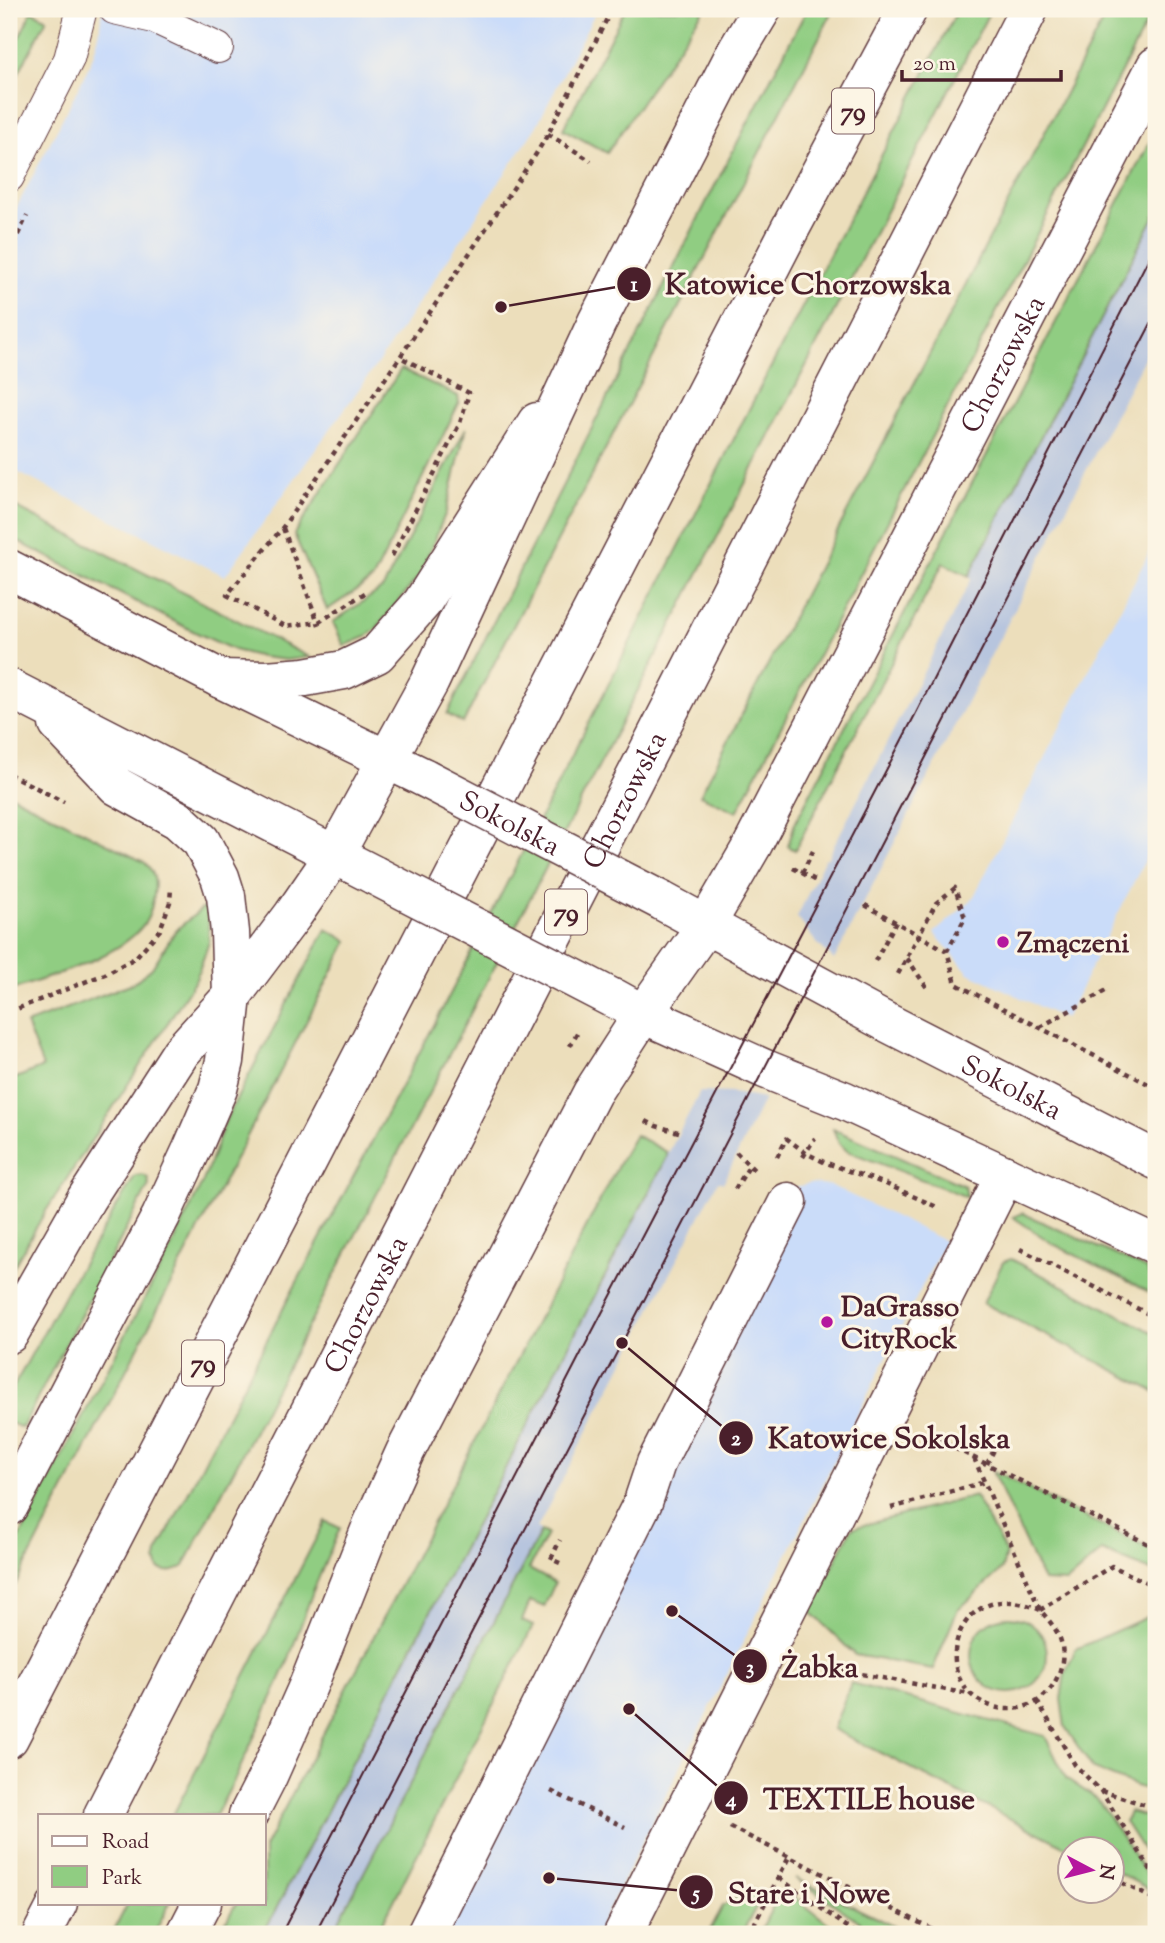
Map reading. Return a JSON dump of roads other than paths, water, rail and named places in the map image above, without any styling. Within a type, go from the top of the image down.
[{"type":"main road","points":[[9,1334],[86,1199],[181,1052],[232,996],[335,854],[435,668],[586,343],[735,54],[762,9]]},
{"type":"main road","points":[[798,214],[892,9]]},
{"type":"main road","name":"79","points":[[9,1738],[798,214],[908,9]]},
{"type":"main road","name":"Chorzowska","points":[[104,1814],[1029,9]]},
{"type":"main road","name":"Chorzowska","points":[[249,1814],[308,1686],[372,1525],[405,1452],[592,1093],[628,1006],[706,925],[763,825],[1156,66]]},
{"type":"main road","points":[[221,679],[305,677],[344,670],[376,653],[422,604],[586,343]]},
{"type":"main road","name":"Sokolska","points":[[9,569],[221,679],[425,778],[662,901],[884,1021],[1156,1160]]},
{"type":"main road","points":[[23,695],[628,1006],[765,1069],[845,1101],[1156,1245]]},
{"type":"main road","points":[[9,1506],[161,1216],[192,1149],[218,1089],[225,1061],[232,996],[226,896],[220,877],[201,841],[178,820],[117,786],[23,695]]},
{"type":"main road","points":[[623,1934],[1004,1175]]},
{"type":"main road","points":[[426,1934],[643,1502],[656,1463],[789,1202]]},
{"type":"main road","points":[[42,1934],[57,1904]]},
{"type":"main road","points":[[186,1934],[201,1904]]},
{"type":"lane","points":[[9,177],[69,59],[82,9]]},
{"type":"lane","points":[[114,9],[154,18],[218,48]]},
{"type":"lane","points":[[735,54],[747,9]]},
{"type":"tram line","points":[[281,1934],[916,713],[1156,244]]},
{"type":"tram line","points":[[315,1934],[1156,314]]},
{"type":"place","name":"Katowice Chorzowska","points":[[501,307]]},
{"type":"place","name":"Zmączeni","points":[[1003,942]]},
{"type":"place","name":"DaGrasso CityRock","points":[[827,1322]]},
{"type":"place","name":"Katowice Sokolska","points":[[622,1343]]},
{"type":"place","name":"Żabka","points":[[672,1611]]},
{"type":"place","name":"TEXTILE house","points":[[629,1709]]},
{"type":"place","name":"Stare i Nowe","points":[[549,1878]]}]
